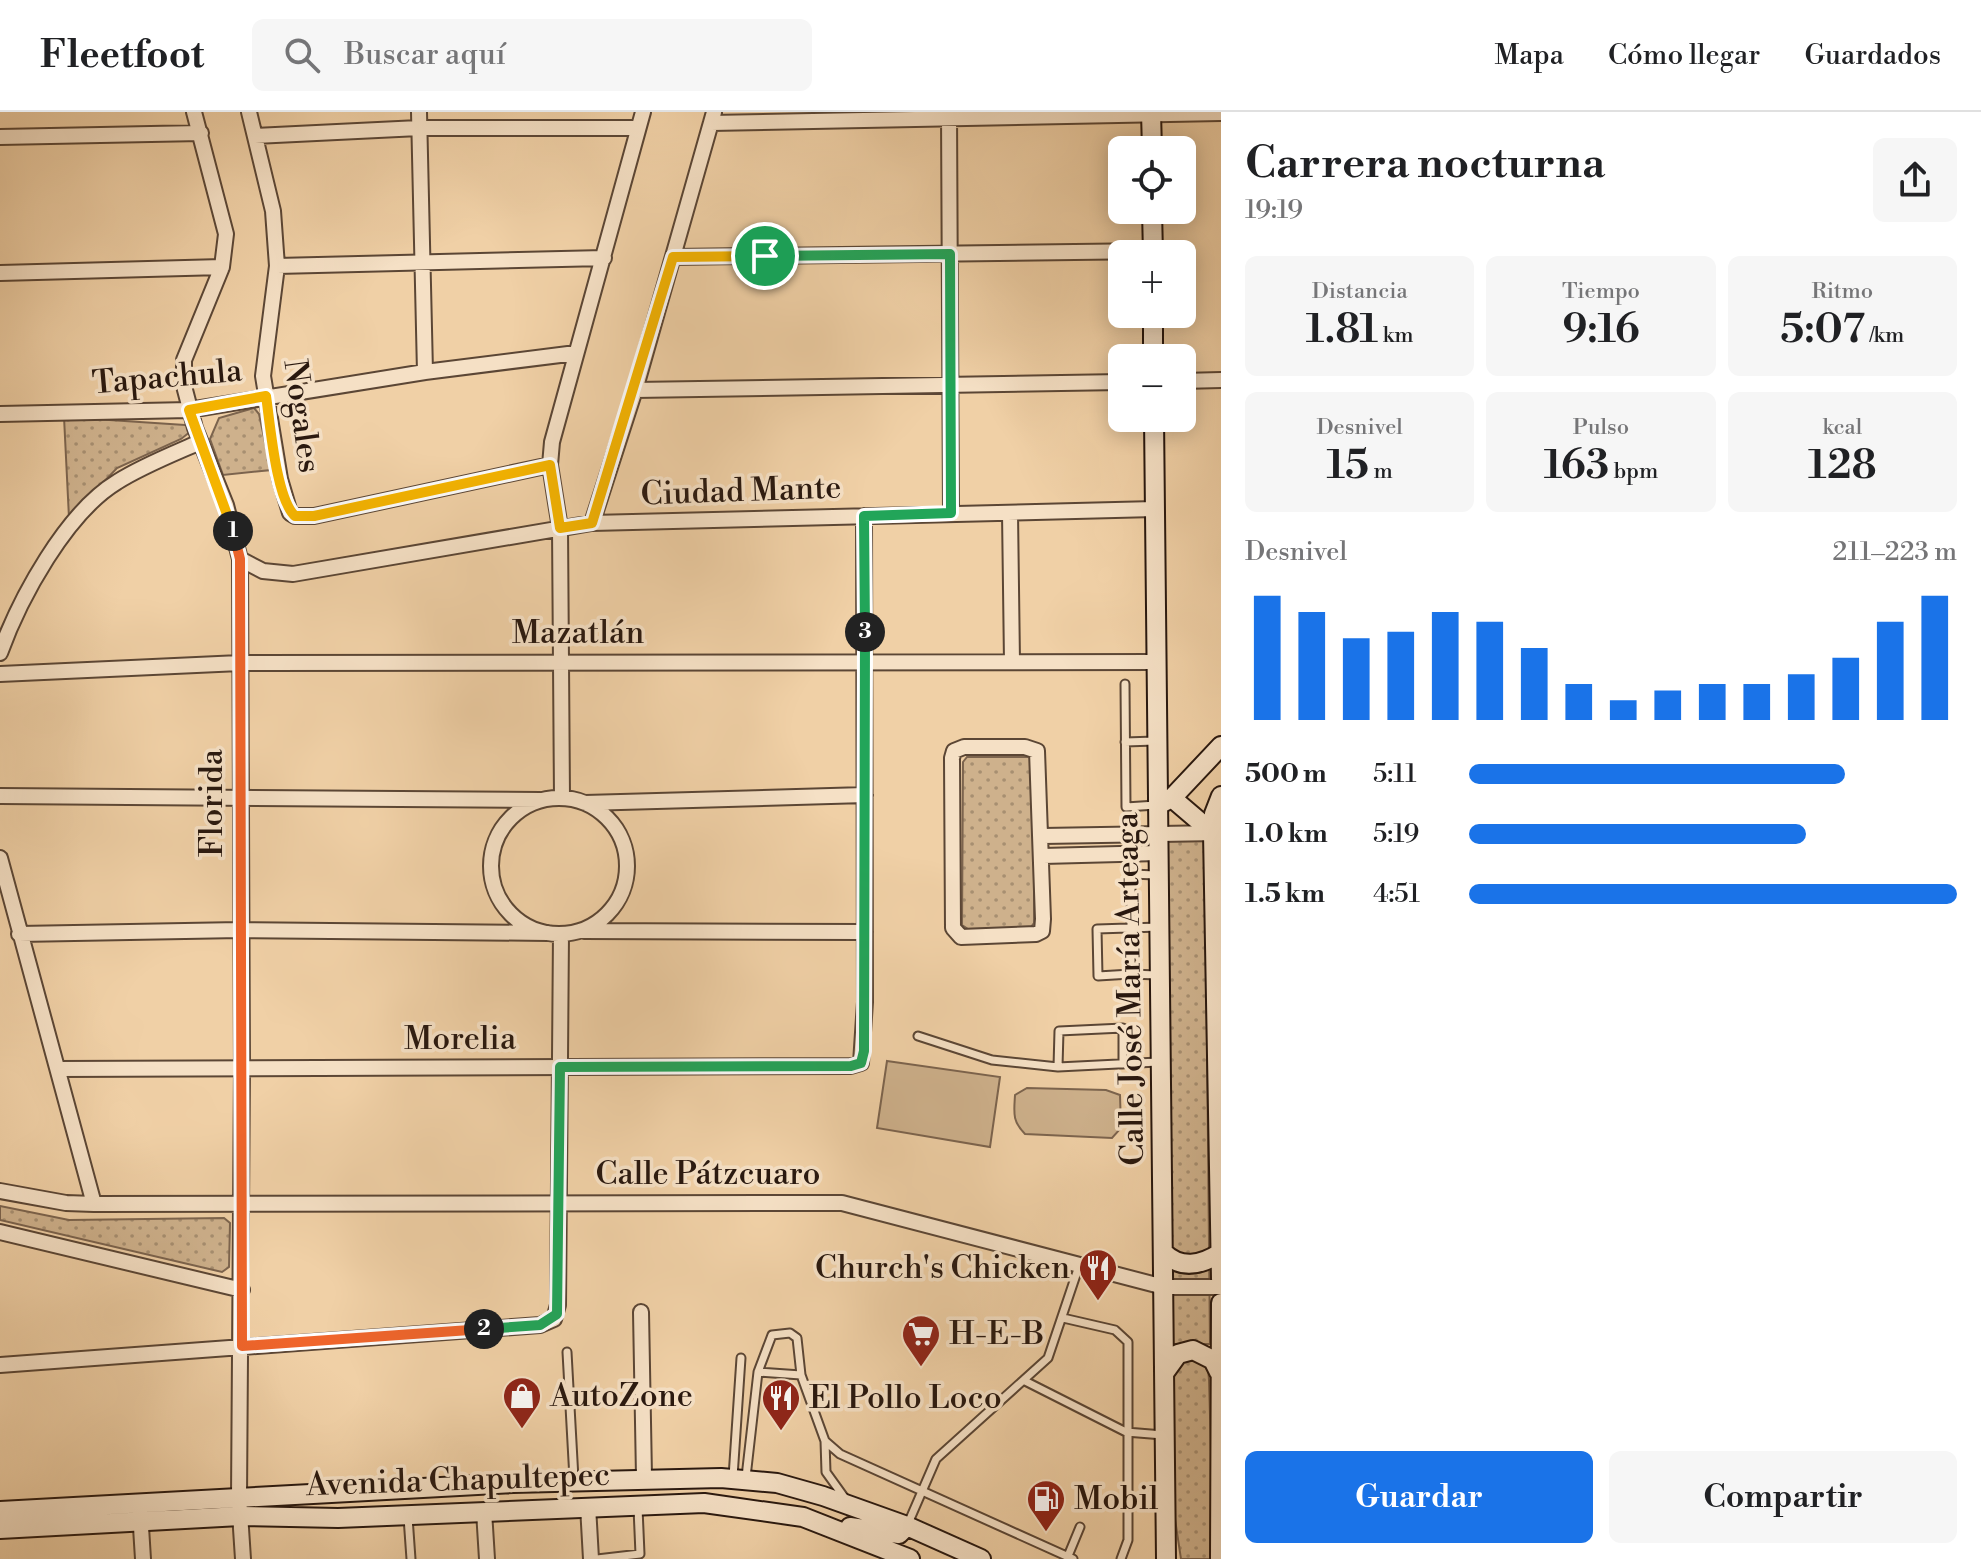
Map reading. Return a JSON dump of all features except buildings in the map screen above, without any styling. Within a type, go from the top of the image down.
[{"type":"street","name":"Florida","points":[[194,112],[225,217],[222,267],[184,360],[184,386],[200,442],[226,505],[240,559],[240,1507],[243,1559]]},
{"type":"street","name":"Nogales","points":[[249,112],[273,211],[277,266],[264,354],[266,396],[288,508],[295,516],[314,516],[550,465]]},
{"type":"street","points":[[419,112],[425,372]]},
{"type":"street","points":[[562,798],[560,528],[550,465],[552,442],[643,112]]},
{"type":"street","points":[[1151,113],[1152,136]]},
{"type":"street","points":[[592,523],[635,390],[713,118],[1221,113]]},
{"type":"street","points":[[949,115],[951,513]]},
{"type":"street","points":[[255,136],[419,128],[638,128]]},
{"type":"street","points":[[0,137],[201,133]]},
{"type":"street","points":[[673,257],[1108,253]]},
{"type":"street","points":[[277,266],[604,258]]},
{"type":"street","points":[[0,273],[222,267]]},
{"type":"street","name":"Tapachula","points":[[0,414],[189,410],[425,372],[576,353]]},
{"type":"street","points":[[1196,381],[1221,380]]},
{"type":"street","points":[[635,390],[1108,382]]},
{"type":"street","name":"Calle José María Arteaga","points":[[1154,432],[1157,741],[1165,802],[1158,833],[1158,875],[1166,1559]]},
{"type":"street","points":[[0,653],[11,624],[38,576],[72,524],[96,498],[116,482],[200,442]]},
{"type":"street","name":"Ciudad Mante","points":[[240,559],[263,571],[293,574],[592,523],[1155,509]]},
{"type":"street","points":[[1010,513],[1012,662]]},
{"type":"street","points":[[19,934],[240,930],[554,934],[580,931],[865,932],[864,516]]},
{"type":"street","name":"Mazatlán","points":[[0,674],[240,663],[1156,662]]},
{"type":"street","points":[[1217,833],[1165,802],[1221,746]]},
{"type":"street","points":[[964,747],[1025,747],[1037,751],[1043,836],[1042,931],[1026,936],[956,935],[952,914],[954,751],[964,747]]},
{"type":"street","points":[[0,796],[562,798],[585,803],[865,795]]},
{"type":"street","points":[[1221,796],[1217,833],[1221,1279]]},
{"type":"street","points":[[540,800],[524,808],[498,834],[491,870],[494,888],[508,911],[530,928],[554,934]]},
{"type":"street","points":[[580,931],[599,922],[614,907],[624,889],[628,868],[625,848],[617,829],[603,813],[585,803]]},
{"type":"street","points":[[1043,836],[1217,833]]},
{"type":"street","points":[[1043,856],[1158,853]]},
{"type":"street","points":[[0,858],[94,1204]]},
{"type":"street","name":"Morelia","points":[[58,1069],[835,1066],[861,1063],[864,1051],[865,932]]},
{"type":"street","points":[[0,1365],[540,1325],[554,1319],[558,1305],[560,1067],[554,934]]},
{"type":"street","name":"Calle Pátzcuaro","points":[[0,1191],[66,1203],[94,1204],[842,1203],[1164,1287],[1221,1287]]},
{"type":"street","points":[[0,1232],[242,1290]]},
{"type":"street","points":[[1163,1252],[1175,1261],[1192,1265],[1220,1253]]},
{"type":"street","points":[[1220,1559],[1221,1303]]},
{"type":"street","points":[[594,1559],[588,1506],[633,1494],[644,1477],[641,1312]]},
{"type":"street","points":[[1165,1372],[1178,1354],[1193,1350],[1213,1360],[1219,1372]]},
{"type":"street","points":[[665,1476],[660,1491],[672,1503]]},
{"type":"street","name":"Avenida Chapultepec","points":[[240,1507],[644,1477],[739,1479],[777,1483],[850,1505],[981,1559]]},
{"type":"street","name":"Avenida Chapultepec","points":[[240,1507],[338,1518],[672,1503],[766,1509],[844,1531],[910,1559]]},
{"type":"street","points":[[0,1511],[140,1512],[240,1507]]},
{"type":"street","points":[[484,1511],[487,1559]]},
{"type":"street","points":[[0,1529],[140,1512]]},
{"type":"street","points":[[140,1512],[143,1559]]},
{"type":"street","points":[[844,1531],[855,1525],[899,1534],[907,1526]]},
{"type":"street","points":[[1167,1539],[1175,1559]]},
{"type":"lane","points":[[1125,684],[1126,807],[1165,802]]},
{"type":"lane","points":[[1125,742],[1157,741]]},
{"type":"lane","points":[[1131,974],[1131,874],[1158,875]]},
{"type":"lane","points":[[1159,927],[1097,929],[1098,976],[1160,975]]},
{"type":"lane","points":[[1058,1067],[1059,1031],[1123,1028],[1123,1064]]},
{"type":"lane","points":[[918,1036],[992,1060],[1058,1067],[1161,1062]]},
{"type":"lane","points":[[907,1526],[936,1459],[1048,1358],[1079,1266]]},
{"type":"lane","points":[[1063,1318],[1115,1330],[1126,1337],[1128,1540],[1121,1559]]},
{"type":"lane","points":[[739,1479],[758,1372],[772,1335],[790,1333],[797,1338],[801,1375],[825,1441],[826,1472],[850,1505]]},
{"type":"lane","points":[[567,1352],[574,1481]]},
{"type":"lane","points":[[739,1479],[741,1358]]},
{"type":"lane","points":[[758,1372],[801,1375]]},
{"type":"lane","points":[[1025,1381],[1126,1432],[1165,1436]]},
{"type":"lane","points":[[825,1441],[840,1454],[1070,1558],[1080,1527]]},
{"type":"lane","points":[[594,1559],[640,1554],[638,1504]]},
{"type":"lane","points":[[408,1515],[411,1559]]},
{"type":"shaded area","points":[[254,408],[259,414],[271,470],[223,475],[210,439],[219,418]]},
{"type":"shaded area","points":[[64,417],[195,428],[181,439],[117,468],[69,518]]},
{"type":"shaded area","points":[[967,757],[1029,757],[1034,763],[1034,923],[1030,928],[968,929],[962,925],[963,762]]},
{"type":"shaded area","points":[[1163,840],[1205,841],[1210,1344],[1170,1344]]},
{"type":"shaded area","points":[[887,1061],[1000,1077],[990,1147],[877,1128]]},
{"type":"shaded area","points":[[1027,1088],[1106,1090],[1120,1095],[1121,1128],[1112,1138],[1025,1134],[1016,1121],[1014,1107],[1015,1095]]},
{"type":"shaded area","points":[[0,1206],[69,1220],[224,1218],[230,1223],[229,1267],[222,1272],[0,1220]]},
{"type":"shaded area","points":[[1189,1358],[1201,1359],[1208,1368],[1214,1559],[1181,1559],[1173,1506],[1171,1381],[1176,1365]]},
{"type":"place","name":"Church's Chicken","points":[[1098,1302]]},
{"type":"place","name":"H-E-B","points":[[921,1368]]},
{"type":"place","name":"AutoZone","points":[[522,1430]]},
{"type":"place","name":"El Pollo Loco","points":[[781,1432]]},
{"type":"place","name":"Mobil","points":[[1046,1533]]},
{"type":"route","points":[[950,254],[951,513],[864,516],[863,1060],[851,1066],[560,1067],[558,1305],[554,1319],[540,1325],[242,1346],[240,559],[226,505],[189,410],[266,396],[280,479],[290,513],[295,516],[314,516],[550,465],[560,528],[592,523],[673,257],[765,256],[950,254]]}]
